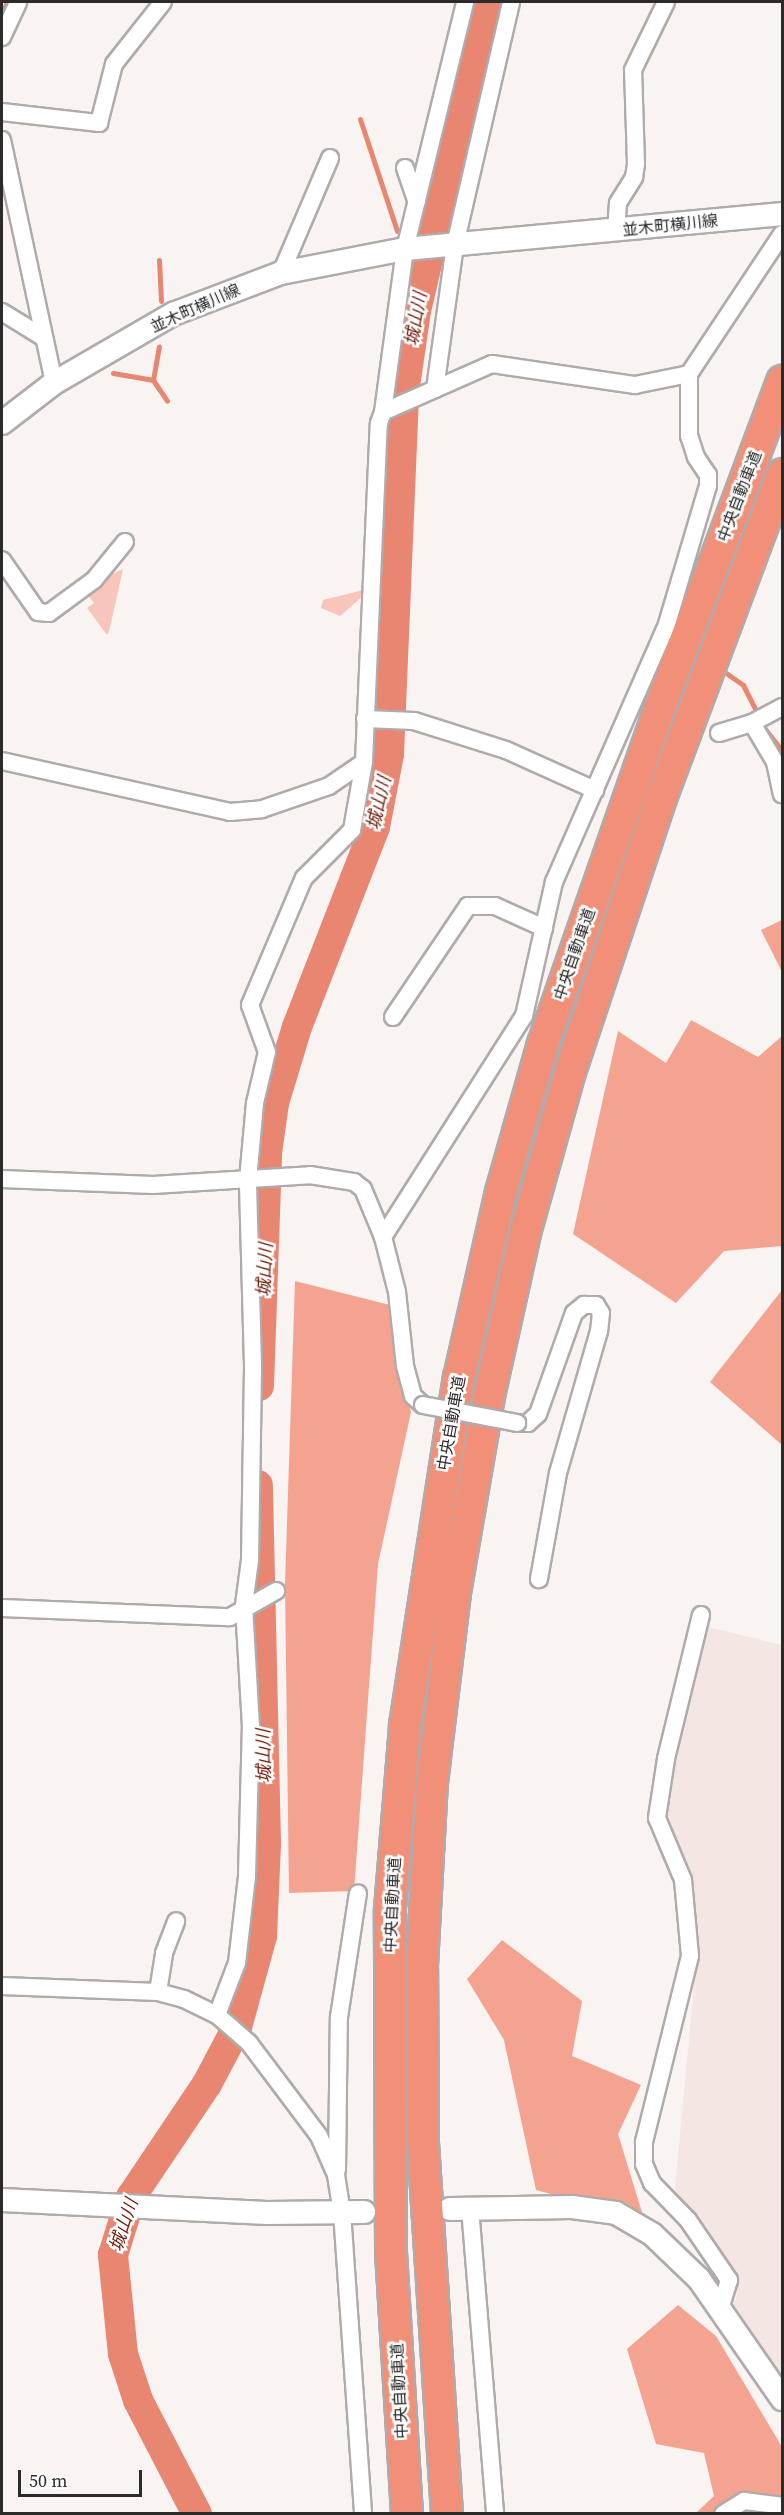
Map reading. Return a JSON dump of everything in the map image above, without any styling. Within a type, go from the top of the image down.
[{"type":"highway","name":"中央自動車道","points":[[407,2514],[391,2252],[390,1909],[405,1725],[426,1567],[459,1378],[511,1158],[554,1011],[703,591],[783,381]]},
{"type":"highway","name":"中央自動車道","points":[[447,2514],[423,2141],[422,1966],[432,1783],[455,1593],[489,1396],[525,1233],[570,1072],[660,801],[783,474]]},
{"type":"street","points":[[2,37],[18,2]]},
{"type":"street","points":[[2,112],[99,123],[114,64],[163,2]]},
{"type":"street","points":[[220,2017],[237,1963],[246,1886],[251,1727],[250,1560],[253,1364],[251,1180],[255,1103],[267,1052],[250,1005],[304,878],[352,830],[369,719],[387,410],[417,202],[465,2]]},
{"type":"street","points":[[430,392],[453,245],[511,2]]},
{"type":"street","points":[[616,231],[618,203],[634,177],[636,164],[633,70],[666,2]]},
{"type":"street","points":[[2,140],[41,336],[54,383]]},
{"type":"street","points":[[281,273],[330,158]]},
{"type":"street","points":[[405,168],[417,202]]},
{"type":"street","name":"並木町横川線","points":[[2,423],[54,383],[173,314],[281,273],[409,249],[783,214]]},
{"type":"street","points":[[383,1238],[524,1016],[560,865],[666,624],[708,486],[708,475],[696,457],[689,436],[689,374],[783,234]]},
{"type":"street","points":[[2,312],[41,336]]},
{"type":"street","points":[[387,410],[492,364],[635,385],[689,374]]},
{"type":"street","points":[[2,560],[38,612],[49,613],[94,580],[125,542]]},
{"type":"street","points":[[719,733],[752,723],[783,707]]},
{"type":"street","points":[[369,719],[410,721],[506,750],[594,790]]},
{"type":"street","points":[[752,723],[775,762],[783,794]]},
{"type":"street","points":[[2,761],[230,812],[262,809],[329,786],[364,762]]},
{"type":"street","points":[[393,1017],[468,906],[495,906],[544,928]]},
{"type":"street","points":[[2,1179],[153,1185],[310,1175],[359,1185],[383,1238],[397,1292],[405,1366],[413,1396],[423,1405],[517,1423],[528,1423],[538,1414],[574,1313],[584,1305],[596,1305],[602,1313],[599,1331],[558,1473],[539,1579]]},
{"type":"street","points":[[2,1608],[230,1617],[274,1592]]},
{"type":"street","points":[[701,1615],[666,1759],[657,1818],[683,1880],[690,1956],[647,2120],[644,2164],[652,2184],[688,2220],[729,2280],[721,2306]]},
{"type":"street","points":[[336,2175],[339,2017],[358,1893]]},
{"type":"street","points":[[158,1992],[164,1953],[176,1921]]},
{"type":"street","points":[[2,1986],[158,1992],[220,2017],[249,2043],[319,2136],[353,2212],[363,2514]]},
{"type":"street","points":[[2,2200],[147,2207],[353,2212]]},
{"type":"street","points":[[495,2514],[460,2208],[572,2207],[616,2213],[679,2257],[721,2306],[783,2399]]},
{"type":"street","points":[[723,2514],[744,2501],[783,2506]]},
{"type":"shaded area","points":[[123,569],[107,635],[87,608],[94,603],[83,588]]},
{"type":"shaded area","points":[[372,588],[340,616],[321,608],[323,600]]},
{"type":"shaded area","points":[[782,920],[782,972],[761,930]]},
{"type":"shaded area","points":[[691,1020],[758,1057],[782,1036],[782,1246],[724,1251],[676,1303],[573,1234],[618,1031],[666,1063]]},
{"type":"shaded area","points":[[295,1281],[390,1305],[411,1412],[378,1564],[354,1891],[289,1893],[285,1584]]},
{"type":"shaded area","points":[[782,1290],[782,1445],[710,1382]]},
{"type":"shaded area","points":[[704,1626],[782,1645],[782,2376],[733,2306],[737,2295],[732,2272],[712,2240],[674,2198],[699,1935],[687,1863],[664,1818]]},
{"type":"shaded area","points":[[502,1940],[582,2001],[572,2056],[641,2085],[618,2134],[644,2219],[536,2190],[504,2040],[467,1979]]},
{"type":"shaded area","points":[[678,2305],[716,2336],[782,2447],[782,2513],[696,2513],[714,2496],[704,2453],[656,2444],[627,2349]]},
{"type":"waterway","points":[[2,12],[7,2]]},
{"type":"waterway","name":"城山川","points":[[259,1386],[267,1153],[274,1103],[297,1027],[375,827],[389,754],[404,393],[416,311],[488,2]]},
{"type":"waterway","points":[[360,119],[397,231]]},
{"type":"waterway","points":[[159,260],[161,301]]},
{"type":"waterway","points":[[113,373],[153,380],[159,347]]},
{"type":"waterway","points":[[153,380],[167,401]]},
{"type":"waterway","points":[[726,673],[743,685],[756,711]]},
{"type":"waterway","points":[[765,729],[782,751]]},
{"type":"waterway","name":"城山川","points":[[197,2514],[138,2400],[123,2354],[113,2255],[131,2197],[207,2084],[237,2027],[262,1936],[266,1843],[258,1485]]}]
